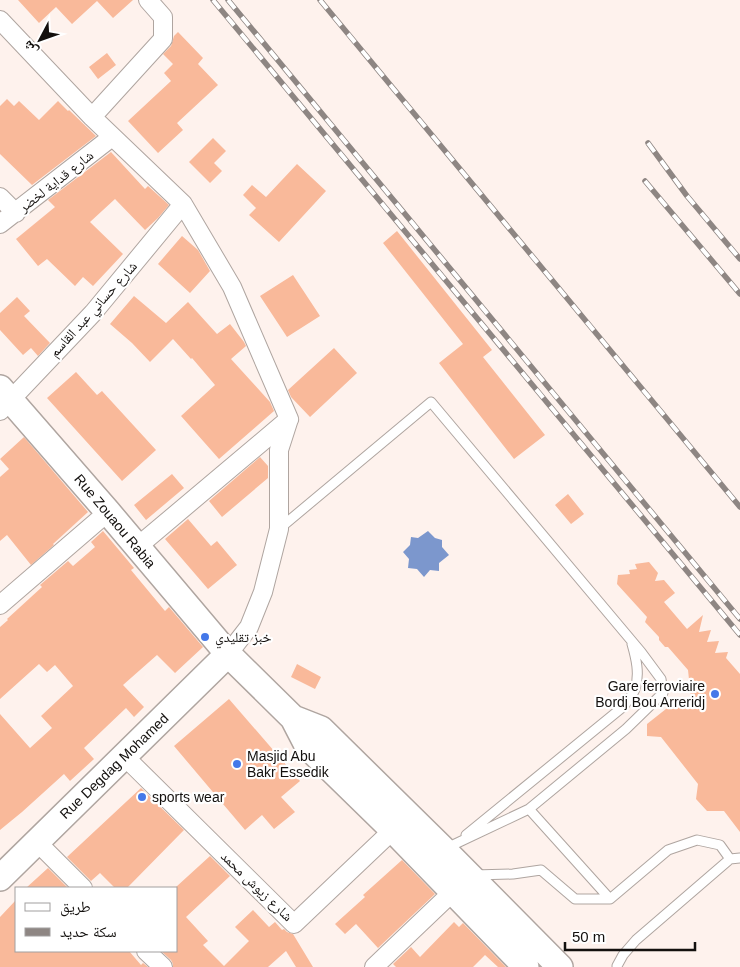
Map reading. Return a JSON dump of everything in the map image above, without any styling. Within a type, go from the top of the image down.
[{"type":"street","points":[[92,118],[163,39],[163,17],[148,0]]},
{"type":"street","points":[[0,20],[92,118],[183,204],[232,287],[289,419],[279,450],[279,529],[263,592],[249,627],[228,654]]},
{"type":"street","name":"شارع قداية لخضر","points":[[0,224],[112,137]]},
{"type":"street","points":[[0,197],[16,213]]},
{"type":"street","name":"شارع حساني عبد القاسم","points":[[4,399],[93,313],[183,204]]},
{"type":"street","name":"Rue Zouaou Rabia","points":[[4,399],[108,512],[228,654],[293,718]]},
{"type":"street","points":[[137,547],[289,419]]},
{"type":"street","points":[[0,605],[108,512]]},
{"type":"street","name":"Rue Degdag Mohamed","points":[[0,878],[228,654]]},
{"type":"street","points":[[293,718],[308,747],[393,830],[441,856]]},
{"type":"street","points":[[293,718],[321,729],[441,856],[526,967]]},
{"type":"street","name":"شارع زيوش محمد","points":[[124,756],[294,924],[393,830]]},
{"type":"street","points":[[36,841],[83,887]]},
{"type":"street","points":[[374,967],[461,884]]},
{"type":"street","points":[[461,884],[560,967]]},
{"type":"street","points":[[147,952],[163,967]]},
{"type":"lane","points":[[279,529],[431,402],[630,639],[661,679],[663,693],[626,728],[529,809],[441,856]]},
{"type":"lane","points":[[441,856],[624,706],[635,689],[637,674],[637,662],[630,639]]},
{"type":"lane","points":[[529,809],[610,899]]},
{"type":"lane","points":[[461,884],[541,870],[575,898],[610,899],[668,850],[697,840],[720,845],[730,859]]},
{"type":"lane","points":[[617,966],[623,955],[636,940],[730,859],[740,858]]},
{"type":"water","points":[[428,531],[435,538],[442,540],[442,547],[449,555],[439,563],[439,571],[430,570],[424,577],[417,569],[408,568],[409,559],[403,552],[410,545],[411,537],[418,538]]},
{"type":"building","points":[[18,0],[133,0],[113,18],[97,1],[72,24],[56,7],[39,23]]},
{"type":"building","points":[[178,32],[203,58],[198,64],[218,85],[177,123],[183,130],[158,153],[128,121],[171,81],[164,73],[173,64],[163,54],[171,46],[174,36]]},
{"type":"building","points":[[107,53],[116,65],[98,79],[89,67]]},
{"type":"building","points":[[7,99],[14,106],[19,101],[39,120],[58,101],[96,136],[32,185],[0,154],[0,106]]},
{"type":"building","points":[[213,138],[226,151],[214,163],[222,171],[210,183],[189,162]]},
{"type":"building","points":[[111,152],[145,189],[148,186],[169,205],[145,230],[115,199],[90,222],[123,254],[93,286],[83,277],[75,286],[47,259],[38,266],[16,239],[55,207],[48,200]]},
{"type":"building","points":[[297,164],[326,191],[279,242],[249,215],[256,208],[243,195],[252,185],[266,197]]},
{"type":"building","points":[[397,231],[492,350],[483,357],[545,435],[514,459],[439,363],[463,344],[383,243]]},
{"type":"building","points":[[182,236],[198,250],[210,271],[190,293],[158,264]]},
{"type":"building","points":[[293,275],[320,316],[287,337],[260,296]]},
{"type":"building","points":[[134,296],[166,323],[188,302],[217,334],[230,324],[244,342],[246,346],[231,359],[270,402],[274,411],[219,459],[181,416],[215,385],[173,339],[150,362],[110,324]]},
{"type":"building","points":[[17,297],[30,311],[24,316],[50,343],[38,356],[31,348],[23,355],[0,330],[0,313]]},
{"type":"building","points":[[334,348],[357,373],[310,417],[291,397],[288,390]]},
{"type":"building","points":[[76,372],[97,395],[102,391],[156,450],[122,481],[47,398]]},
{"type":"building","points":[[24,437],[88,512],[31,565],[7,535],[0,541],[0,477],[9,469],[0,459]]},
{"type":"building","points":[[260,457],[268,466],[268,478],[222,517],[209,501]]},
{"type":"building","points":[[172,474],[184,488],[146,520],[134,505]]},
{"type":"building","points":[[568,494],[584,514],[571,524],[555,505]]},
{"type":"building","points":[[188,519],[211,546],[217,541],[237,565],[208,589],[165,539]]},
{"type":"building","points":[[103,531],[134,568],[131,570],[165,611],[169,607],[203,647],[175,673],[157,655],[123,685],[144,707],[134,717],[126,708],[84,748],[94,759],[70,781],[64,774],[0,830],[0,714],[30,748],[52,728],[41,716],[73,686],[55,665],[47,672],[39,664],[0,699],[0,627],[42,587],[40,585],[68,561],[73,566],[95,547],[91,542]]},
{"type":"building","name":"Gare ferroviaire Bordj Bou Arreridj","points":[[649,562],[658,573],[655,581],[664,580],[675,593],[664,602],[687,629],[703,615],[699,632],[711,630],[707,642],[719,641],[715,653],[728,652],[726,658],[740,674],[740,832],[724,811],[707,811],[696,799],[698,784],[661,737],[647,736],[647,724],[671,705],[680,706],[680,700],[691,698],[688,670],[668,647],[665,647],[659,640],[659,637],[645,622],[647,617],[617,584],[618,575],[630,574],[629,570],[637,569],[635,564]]},
{"type":"building","points":[[297,664],[321,677],[315,689],[291,677]]},
{"type":"building","name":"Masjid Abu Bakr Essedik","points":[[229,699],[300,781],[281,797],[295,812],[274,829],[262,815],[245,830],[174,746]]},
{"type":"building","points":[[141,788],[184,830],[128,887],[114,887],[100,873],[91,881],[67,857]]},
{"type":"building","points":[[210,856],[230,876],[186,917],[208,941],[203,945],[224,966],[249,941],[235,927],[253,910],[269,927],[275,922],[282,930],[284,929],[293,934],[313,967],[296,967],[286,951],[268,967],[173,967],[171,960],[162,952],[178,952],[178,887],[176,887]]},
{"type":"building","points":[[402,860],[435,894],[378,948],[356,924],[345,934],[335,924],[365,897],[363,895]]},
{"type":"building","points":[[48,868],[67,887],[27,887]]},
{"type":"building","points":[[15,901],[15,952],[130,952],[141,965],[143,963],[148,967],[0,967],[0,917]]},
{"type":"building","points":[[454,922],[459,927],[463,923],[506,967],[498,967],[485,955],[473,967],[396,967],[393,964],[411,947],[420,957]]},
{"type":"railway","points":[[213,0],[740,635]]},
{"type":"railway","points":[[228,0],[740,619]]},
{"type":"railway","points":[[320,0],[740,507]]},
{"type":"railway","points":[[648,143],[687,196],[740,259]]},
{"type":"railway","points":[[645,181],[740,294]]},
{"type":"place","name":"خبز تقليدي","points":[[205,637]]},
{"type":"place","name":"Gare ferroviaire Bordj Bou Arreridj","points":[[715,694]]},
{"type":"place","name":"Masjid Abu Bakr Essedik","points":[[237,764]]},
{"type":"place","name":"sports wear","points":[[142,797]]}]
